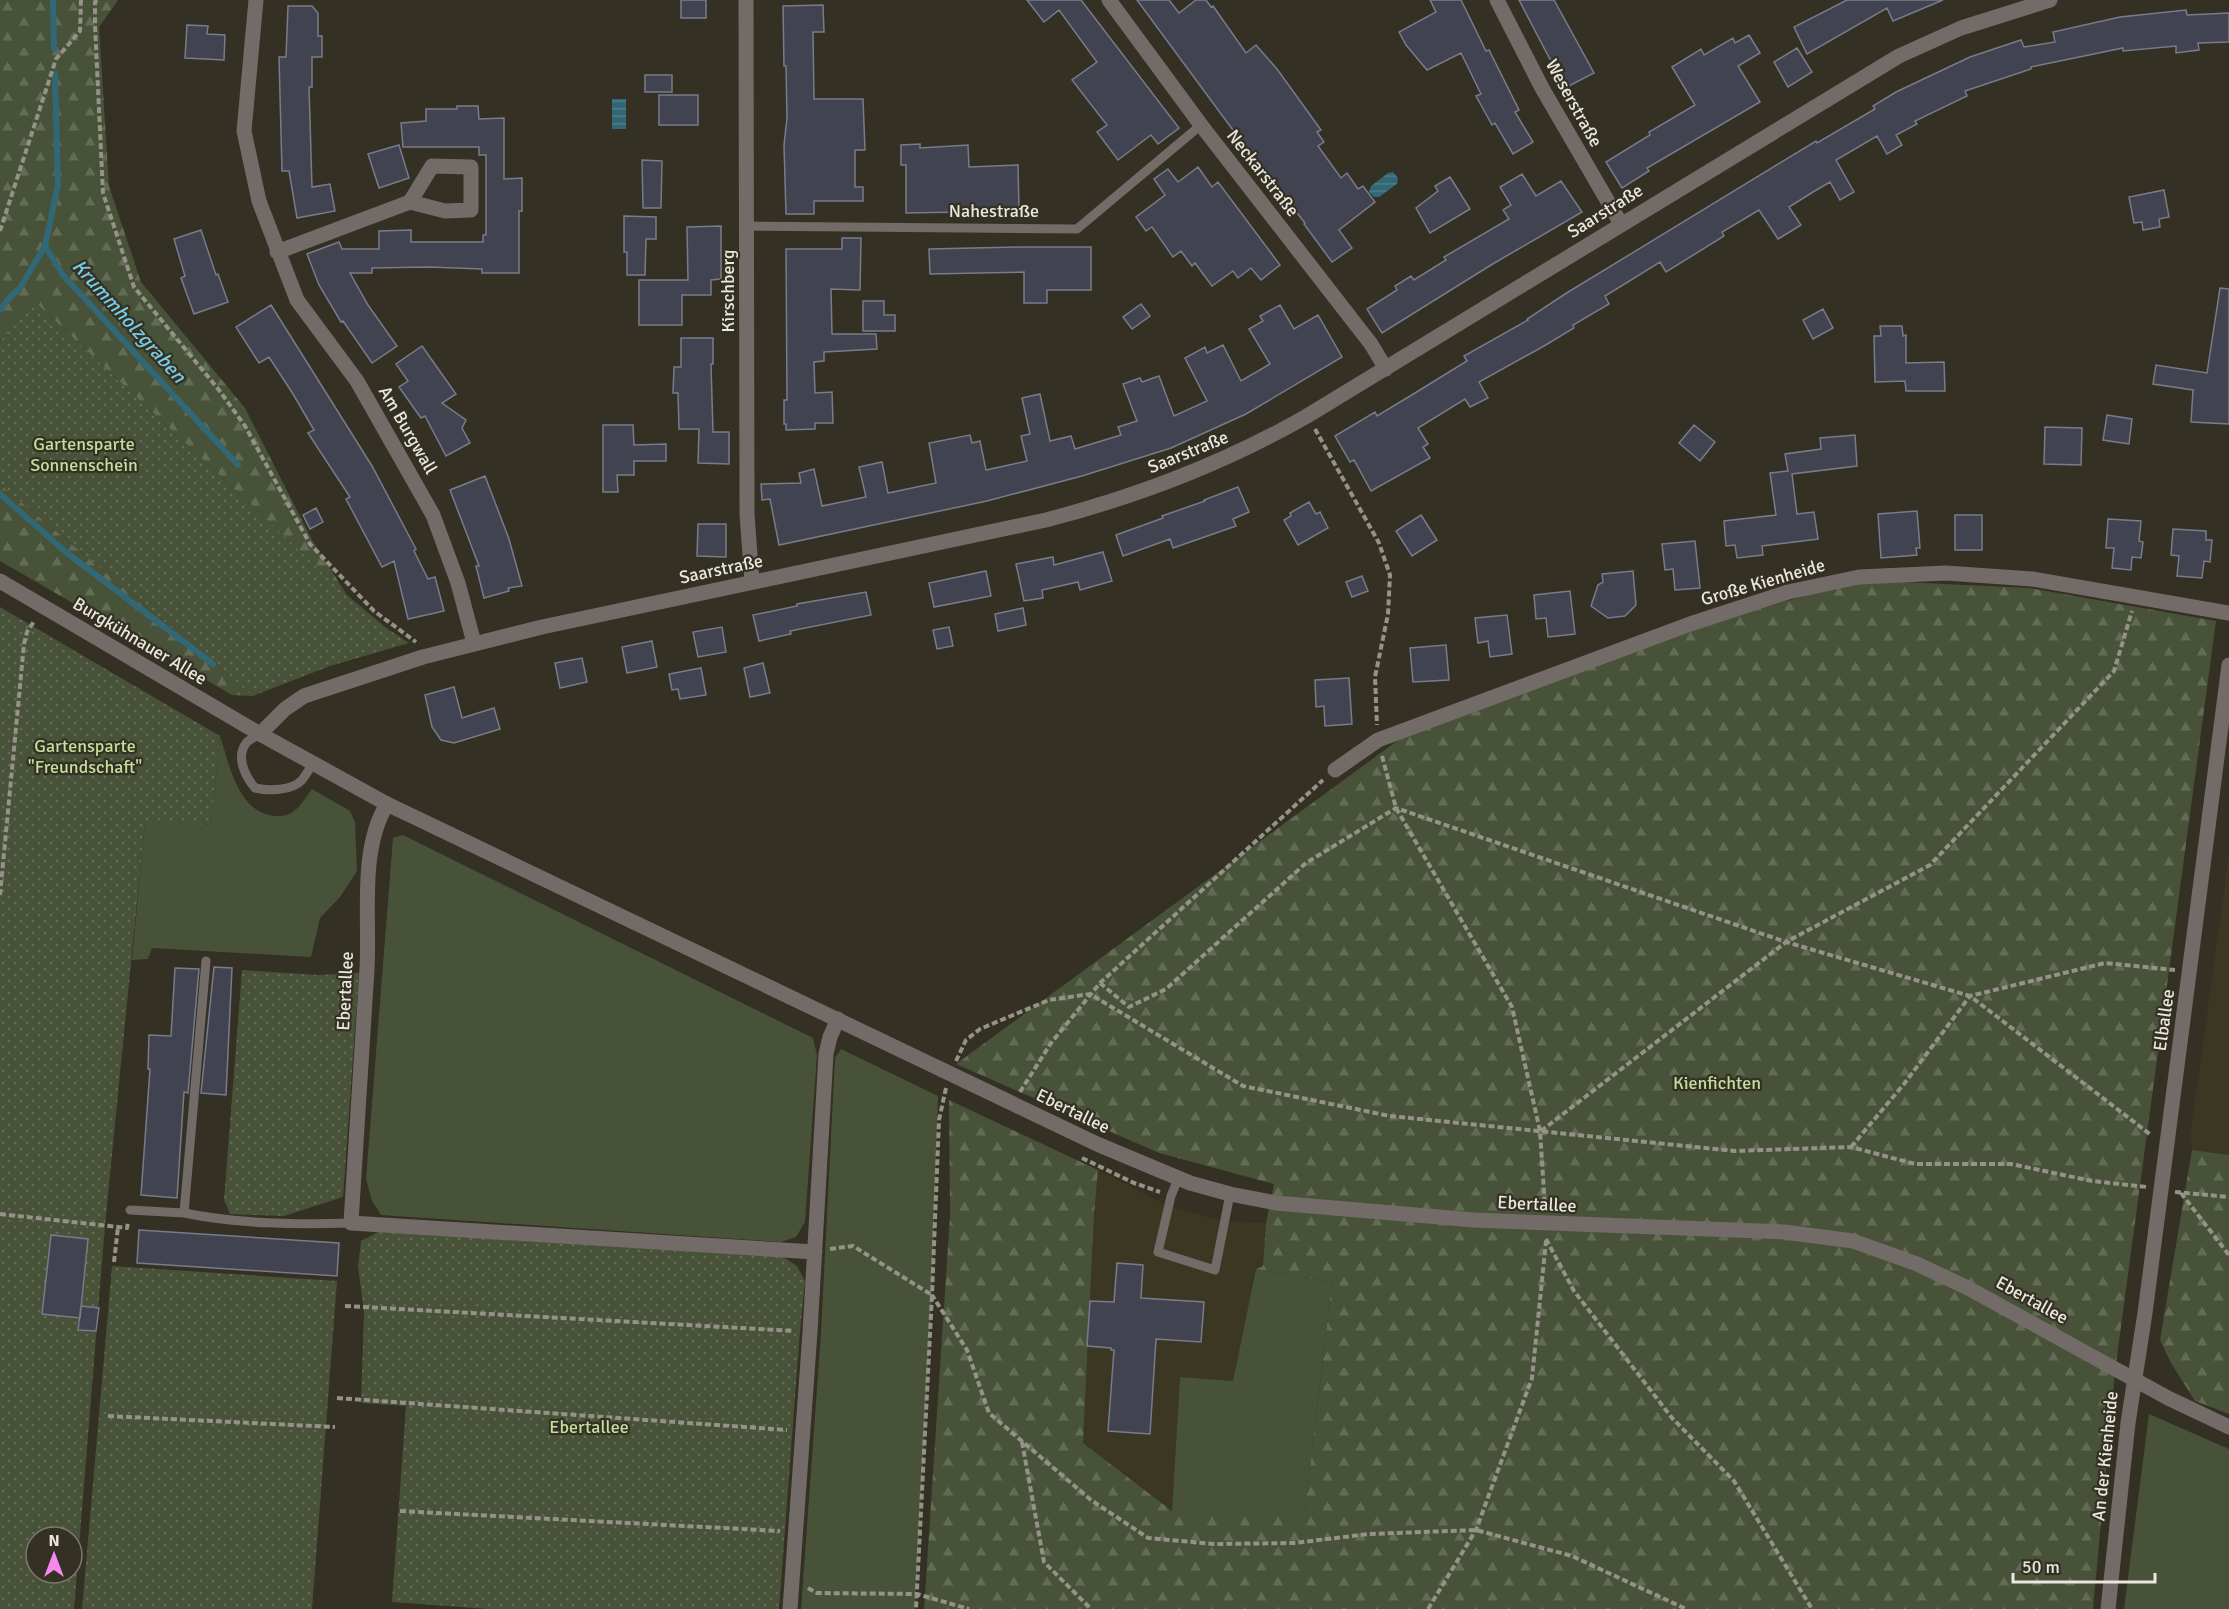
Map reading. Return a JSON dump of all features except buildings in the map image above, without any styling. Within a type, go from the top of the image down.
[{"type":"street","name":"Am Burgwall","points":[[256,0],[244,131],[259,201],[297,300],[357,381],[434,515],[474,643]]},
{"type":"street","name":"Kirschberg","points":[[746,0],[747,514],[752,582]]},
{"type":"street","name":"Neckarstraße","points":[[1109,0],[1201,124],[1371,344],[1386,369]]},
{"type":"street","name":"Weserstraße","points":[[1497,0],[1542,88],[1621,224]]},
{"type":"street","name":"Saarstraße","points":[[260,734],[285,708],[304,696],[423,657],[474,643],[1047,520],[1110,503],[1217,463],[1307,416],[1386,369],[1899,56],[1961,28],[2050,0]]},
{"type":"street","points":[[277,252],[410,202]]},
{"type":"street","name":"Große Kienheide","points":[[1335,770],[1378,740],[1690,624],[1788,591],[1859,577],[1946,573],[2032,579],[2229,613]]},
{"type":"street","name":"Burgkühnauer Allee","points":[[0,581],[260,734]]},
{"type":"street","name":"Elballee","points":[[2134,1380],[2191,971],[2229,665]]},
{"type":"street","name":"Ebertallee","points":[[260,734],[387,804],[1134,1161],[1178,1179],[1230,1194],[1324,1208],[1546,1224],[1785,1232],[1853,1241],[1917,1264],[1968,1288],[2134,1380],[2229,1427]]},
{"type":"street","name":"Ebertallee","points":[[351,1223],[367,966],[371,843],[379,817],[387,804]]},
{"type":"street","points":[[790,1609],[810,1332],[826,1054],[830,1037],[838,1020]]},
{"type":"street","points":[[351,1223],[815,1252]]},
{"type":"street","name":"An der Kienheide","points":[[2108,1609],[2134,1380]]},
{"type":"lane","name":"Nahestraße","points":[[748,226],[1077,229],[1201,124]]},
{"type":"lane","points":[[260,734],[247,742],[241,756],[244,770],[255,788],[264,790],[294,786],[301,781],[313,764]]},
{"type":"lane","points":[[184,1213],[206,961]]},
{"type":"lane","points":[[1178,1179],[1171,1196],[1158,1252],[1215,1270],[1230,1194]]},
{"type":"lane","points":[[130,1210],[184,1213],[222,1221],[296,1225],[351,1223]]},
{"type":"path","points":[[0,231],[56,59],[80,31],[81,0]]},
{"type":"path","points":[[97,0],[95,2],[95,26],[103,193],[134,287],[219,390],[245,426],[310,544],[374,611],[415,640],[423,657]]},
{"type":"path","points":[[1307,416],[1379,543],[1390,575],[1388,614],[1375,677],[1378,740],[1396,808],[1512,1007],[1540,1131],[1546,1240],[1532,1378],[1476,1530],[1428,1609]]},
{"type":"path","points":[[1540,1131],[1786,942],[1930,865],[2114,671],[2136,597]]},
{"type":"path","points":[[0,895],[24,644],[27,632],[44,607]]},
{"type":"path","points":[[26,615],[45,626]]},
{"type":"path","points":[[1014,1104],[1051,1043],[1100,983],[1335,770]]},
{"type":"path","points":[[1396,808],[1786,942],[1970,996],[2166,1146]]},
{"type":"path","points":[[1100,983],[1129,1007],[1166,989],[1306,863],[1396,808]]},
{"type":"path","points":[[1851,1147],[1904,1084],[1970,996],[2105,963],[2191,971]]},
{"type":"path","points":[[916,1609],[939,1120],[944,1092],[966,1040],[980,1029],[1049,1000],[1090,994],[1243,1086],[1389,1116],[1735,1151],[1851,1147],[1915,1164],[2011,1164],[2092,1182],[2229,1197]]},
{"type":"path","points":[[935,1087],[954,1096]]},
{"type":"path","points":[[1074,1154],[1134,1183],[1171,1196]]},
{"type":"path","points":[[2180,1193],[2229,1255]]},
{"type":"path","points":[[0,1214],[127,1228],[130,1210]]},
{"type":"path","points":[[114,1262],[118,1227]]},
{"type":"path","points":[[1535,1239],[1558,1241]]},
{"type":"path","points":[[1546,1240],[1574,1291],[1665,1409],[1734,1481],[1812,1609]]},
{"type":"path","points":[[815,1252],[854,1246],[932,1295],[967,1350],[989,1413],[1091,1500],[1148,1538],[1214,1544],[1294,1543],[1369,1534],[1476,1530],[1572,1556],[1686,1609]]},
{"type":"path","points":[[345,1306],[810,1332]]},
{"type":"path","points":[[337,1398],[803,1431]]},
{"type":"path","points":[[108,1416],[335,1427]]},
{"type":"path","points":[[1022,1441],[1044,1562],[1091,1609]]},
{"type":"path","points":[[400,1511],[796,1532]]},
{"type":"path","points":[[792,1581],[817,1593],[917,1594],[969,1609]]},
{"type":"shaded area","points":[[2229,854],[2229,1155],[2192,1150],[2190,1138]]},
{"type":"shaded area","points":[[1098,1170],[1168,1206],[1222,1221],[1266,1223],[1263,1266],[1256,1269],[1233,1381],[1180,1377],[1172,1511],[1083,1443]]},
{"type":"green space","points":[[0,0],[118,0],[99,27],[109,186],[141,282],[245,408],[312,540],[347,595],[37,304],[0,341]]},
{"type":"green space","name":"Gartensparte Sonnenschein","points":[[36,303],[347,595],[385,627],[409,643],[330,666],[253,696],[0,484],[0,341]]},
{"type":"green space","points":[[0,484],[253,696],[232,695],[0,561]]},
{"type":"green space","name":"Kienfichten","points":[[1859,580],[2029,588],[2216,621],[2115,1371],[2093,1609],[924,1609],[950,1216],[949,1100],[1098,1170],[1083,1443],[1172,1511],[1305,1511],[1332,1282],[1256,1269],[1263,1266],[1266,1223],[1274,1184],[1159,1153],[956,1064],[1401,738],[1684,631]]},
{"type":"green space","name":"Gartensparte \"Freundschaft\"","points":[[0,607],[220,736],[211,825],[145,822],[105,1225],[81,1525],[24,1525],[24,1585],[76,1585],[74,1609],[0,1609]]},
{"type":"green space","points":[[220,736],[236,783],[249,804],[258,811],[277,816],[290,814],[312,789],[350,811],[355,822],[357,871],[340,897],[320,918],[311,957],[152,948],[148,959],[132,960],[145,821],[211,825]]},
{"type":"green space","points":[[403,835],[813,1038],[817,1055],[805,1222],[796,1237],[781,1242],[381,1215],[372,1201],[366,1179],[393,838]]},
{"type":"green space","points":[[242,970],[317,975],[359,973],[343,1197],[284,1216],[230,1214],[224,1200]]},
{"type":"green space","points":[[841,1049],[938,1096],[932,1295],[915,1609],[801,1609],[821,1333],[835,1058]]},
{"type":"green space","points":[[2192,1150],[2229,1155],[2229,1414],[2195,1401],[2171,1363],[2160,1340]]},
{"type":"green space","name":"Ebertallee","points":[[378,1232],[783,1257],[797,1266],[805,1281],[779,1609],[488,1609],[392,1602],[406,1406],[361,1403],[364,1312],[358,1266],[361,1241]]},
{"type":"green space","points":[[112,1266],[337,1281],[312,1609],[82,1609]]},
{"type":"green space","points":[[1256,1269],[1332,1282],[1305,1511],[1172,1511],[1180,1377],[1233,1381]]},
{"type":"green space","points":[[2149,1414],[2229,1449],[2229,1609],[2124,1609]]},
{"type":"water","points":[[612,99],[626,99],[626,129],[612,129]]},
{"type":"water","points":[[1393,172],[1398,178],[1397,184],[1379,197],[1374,197],[1369,192],[1371,186],[1388,173]]},
{"type":"waterway","name":"Krummholzgraben","points":[[53,0],[54,49]]},
{"type":"waterway","name":"Krummholzgraben","points":[[55,74],[58,185],[45,246],[63,275],[238,465]]},
{"type":"waterway","points":[[0,310],[20,288],[45,246]]},
{"type":"waterway","points":[[0,494],[67,553],[213,664]]}]
